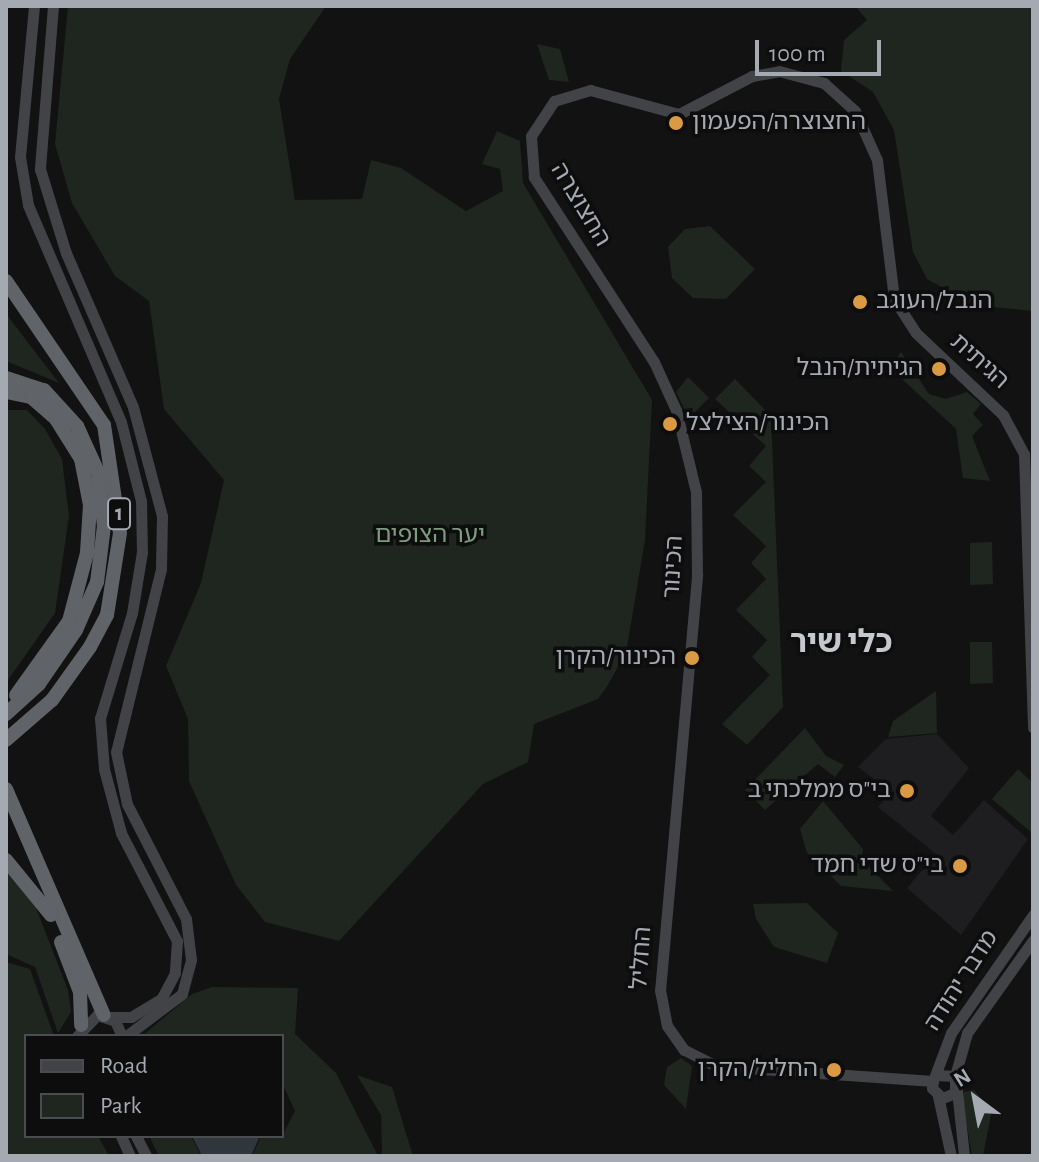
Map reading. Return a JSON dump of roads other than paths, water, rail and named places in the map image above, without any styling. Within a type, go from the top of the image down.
[{"type":"highway","name":"1","points":[[6,281],[104,425],[120,533],[107,615],[90,647],[52,700],[6,740]]},
{"type":"highway","points":[[6,378],[44,390],[77,426],[98,472],[104,526],[97,582],[76,630],[39,684],[6,714]]},
{"type":"highway","points":[[6,392],[31,397],[56,419],[81,459],[90,505],[87,553],[69,621],[6,707]]},
{"type":"highway","points":[[6,789],[107,1016]]},
{"type":"highway","points":[[6,860],[51,916],[80,992],[79,1031]]},
{"type":"street","points":[[34,6],[20,157],[28,205],[121,422],[141,501],[135,598],[99,742],[121,833],[177,941],[175,973],[161,999],[131,1017],[107,1016],[79,1031]]},
{"type":"street","points":[[53,6],[40,169],[66,253],[133,407],[162,516],[161,569],[116,752],[127,804],[186,919],[191,960],[182,994],[127,1034]]},
{"type":"street","name":"החצוצרה","points":[[666,387],[540,189],[529,152],[534,125],[554,101],[574,92],[602,92],[679,114],[752,76],[798,73]]},
{"type":"street","name":"הגיתית","points":[[798,73],[834,90],[867,129],[888,280],[905,319],[995,406],[1021,444],[1030,487],[1033,728]]},
{"type":"street","name":"הכינור","points":[[666,387],[697,509],[681,753]]},
{"type":"street","name":"החליל","points":[[681,753],[660,991],[679,1044],[726,1068],[934,1078],[955,1076]]},
{"type":"street","name":"מדבר יהודה","points":[[934,1078],[955,1026],[1033,915]]},
{"type":"street","name":"מדבר יהודה","points":[[955,1076],[967,1033],[1033,940]]},
{"type":"street","points":[[107,1016],[122,1034]]},
{"type":"street","points":[[955,1076],[964,1156]]},
{"type":"street","points":[[934,1078],[951,1156]]},
{"type":"street","points":[[938,1096],[957,1090]]},
{"type":"street","points":[[137,1138],[146,1156]]},
{"type":"place","name":"החצוצרה/הפעמון","points":[[676,123]]},
{"type":"place","name":"הנבל/העוגב","points":[[860,302]]},
{"type":"place","name":"הגיתית/הנבל","points":[[939,369]]},
{"type":"place","name":"הכינור/הצילצל","points":[[670,424]]},
{"type":"place","name":"הכינור/הקרן","points":[[692,658]]},
{"type":"place","name":"בי\"ס ממלכתי ב","points":[[907,791]]},
{"type":"place","name":"בי\"ס שדי חמד","points":[[960,866]]},
{"type":"place","name":"החליל/הקרן","points":[[834,1070]]},
{"type":"district","name":"כלי שיר","points":[[841,642]]},
{"type":"park label","name":"יער הצופים","points":[[430,536]]}]
